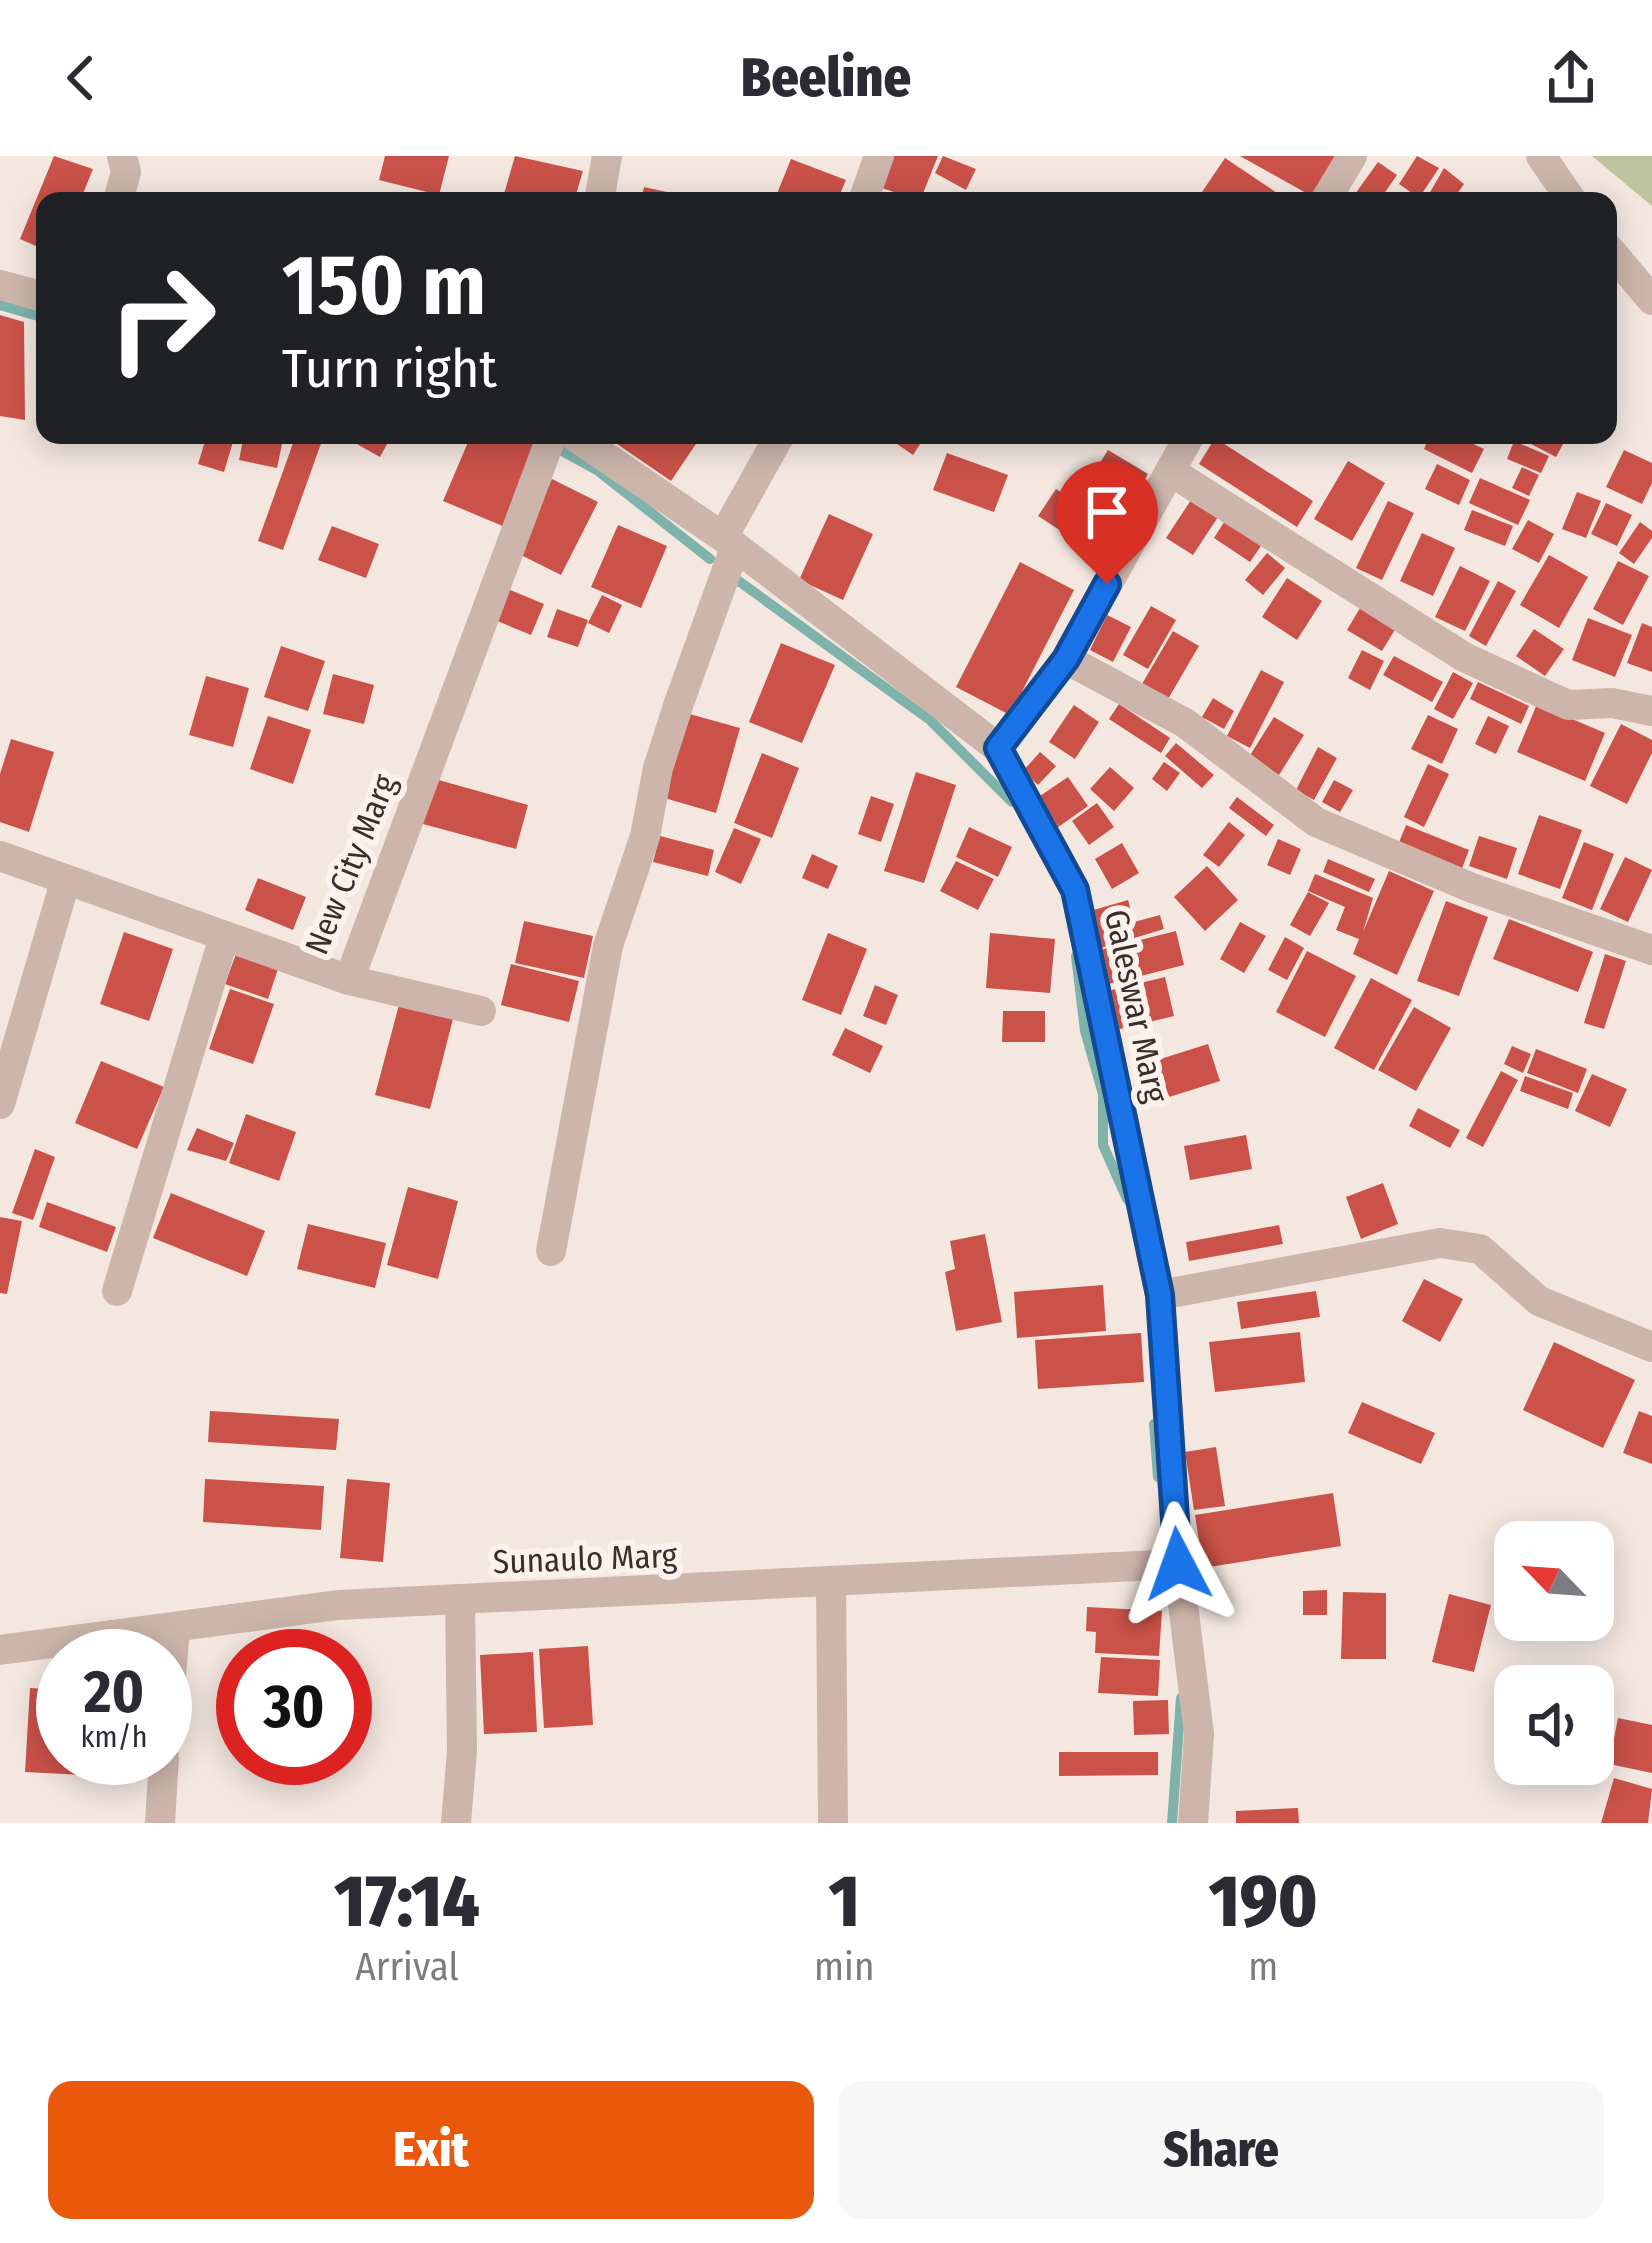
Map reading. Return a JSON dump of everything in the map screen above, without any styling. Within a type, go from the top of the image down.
[{"type":"street","points":[[121,192],[127,172],[122,156]]},
{"type":"street","points":[[601,192],[607,156]]},
{"type":"street","points":[[866,192],[879,156]]},
{"type":"street","points":[[1330,192],[1352,156]]},
{"type":"street","points":[[1541,156],[1566,192]]},
{"type":"street","points":[[1617,259],[1652,300]]},
{"type":"street","points":[[0,285],[36,295]]},
{"type":"street","name":"New City Marg","points":[[0,856],[350,980],[549,444]]},
{"type":"street","name":"Galeswar Marg","points":[[586,444],[906,673],[998,748],[1075,890],[1160,1295],[1178,1564],[1198,1734],[1193,1823]]},
{"type":"street","points":[[551,1251],[608,946],[646,836],[665,746],[728,543],[776,444]]},
{"type":"street","points":[[998,748],[1066,659],[1185,444]]},
{"type":"street","points":[[1170,471],[1464,658],[1568,705],[1612,704],[1652,711]]},
{"type":"street","points":[[1066,659],[1185,723],[1316,822],[1472,888],[1652,950]]},
{"type":"street","points":[[0,1103],[65,882]]},
{"type":"street","points":[[117,1291],[224,938]]},
{"type":"street","points":[[350,980],[481,1011]]},
{"type":"street","points":[[1160,1295],[1440,1243],[1480,1249],[1539,1301],[1652,1347]]},
{"type":"street","name":"Sunaulo Marg","points":[[182,1629],[338,1605],[1178,1564]]},
{"type":"street","points":[[831,1582],[833,1823]]},
{"type":"street","points":[[455,1823],[462,1751],[460,1599]]},
{"type":"street","name":"Sunaulo Marg","points":[[0,1650],[36,1646]]},
{"type":"street","points":[[160,1823],[162,1785]]},
{"type":"green space","points":[[1592,156],[1652,156],[1652,206]]},
{"type":"building","points":[[54,156],[93,169],[84,192],[39,192]]},
{"type":"building","points":[[385,156],[449,156],[440,192],[379,180]]},
{"type":"building","points":[[515,156],[583,171],[577,192],[505,192]]},
{"type":"building","points":[[892,156],[938,156],[924,192],[879,187]]},
{"type":"building","points":[[943,156],[976,169],[966,190],[935,173]]},
{"type":"building","points":[[1240,156],[1339,156],[1318,192],[1304,192]]},
{"type":"building","points":[[1417,156],[1439,168],[1423,192],[1410,192],[1399,184]]},
{"type":"building","points":[[1225,158],[1276,192],[1202,192]]},
{"type":"building","points":[[791,159],[846,180],[841,192],[778,192]]},
{"type":"building","points":[[1378,162],[1397,175],[1385,192],[1356,192]]},
{"type":"building","points":[[1444,168],[1464,184],[1458,192],[1430,192]]},
{"type":"building","points":[[36,200],[36,246],[20,239]]},
{"type":"building","points":[[0,315],[24,322],[25,420],[0,416]]},
{"type":"building","points":[[204,444],[232,444],[224,472],[198,464]]},
{"type":"building","points":[[242,444],[282,444],[277,468],[239,460]]},
{"type":"building","points":[[293,444],[321,444],[283,550],[258,541]]},
{"type":"building","points":[[357,444],[387,444],[380,457]]},
{"type":"building","points":[[467,444],[540,444],[505,527],[443,501]]},
{"type":"building","points":[[617,444],[696,444],[671,481]]},
{"type":"building","points":[[897,444],[920,444],[913,455]]},
{"type":"building","points":[[1211,444],[1224,444],[1313,501],[1297,527],[1199,464]]},
{"type":"building","points":[[1426,444],[1473,444],[1484,449],[1472,473],[1424,449]]},
{"type":"building","points":[[1513,444],[1549,456],[1541,473],[1507,459]]},
{"type":"building","points":[[1531,444],[1563,444],[1556,457]]},
{"type":"building","points":[[1108,450],[1148,474],[1124,512],[1085,487]]},
{"type":"building","points":[[1624,450],[1652,463],[1652,483],[1642,504],[1606,487]]},
{"type":"building","points":[[947,453],[1008,475],[994,512],[933,490]]},
{"type":"building","points":[[1348,461],[1385,483],[1352,541],[1314,519]]},
{"type":"building","points":[[1437,464],[1470,480],[1459,505],[1425,489]]},
{"type":"building","points":[[1522,467],[1539,475],[1529,496],[1512,488]]},
{"type":"building","points":[[1480,478],[1530,500],[1518,525],[1469,503]]},
{"type":"building","points":[[552,479],[598,502],[561,575],[515,552]]},
{"type":"building","points":[[1056,489],[1090,510],[1072,538],[1038,516]]},
{"type":"building","points":[[1577,492],[1601,501],[1586,538],[1562,529]]},
{"type":"building","points":[[1191,500],[1218,517],[1193,555],[1166,538]]},
{"type":"building","points":[[1388,501],[1414,513],[1382,580],[1356,568]]},
{"type":"building","points":[[1606,503],[1632,515],[1617,546],[1591,534]]},
{"type":"building","points":[[1472,510],[1513,526],[1505,546],[1464,530]]},
{"type":"building","points":[[829,514],[873,534],[843,600],[799,580]]},
{"type":"building","points":[[1226,519],[1263,543],[1250,562],[1214,538]]},
{"type":"building","points":[[1528,520],[1554,534],[1539,563],[1512,549]]},
{"type":"building","points":[[1640,522],[1652,531],[1652,538],[1634,564],[1619,553]]},
{"type":"building","points":[[618,525],[667,546],[641,608],[591,587]]},
{"type":"building","points":[[332,526],[379,544],[366,578],[318,560]]},
{"type":"building","points":[[1422,533],[1455,548],[1433,596],[1400,581]]},
{"type":"building","points":[[1267,553],[1285,568],[1263,595],[1245,580]]},
{"type":"building","points":[[1549,555],[1588,577],[1559,628],[1520,605]]},
{"type":"building","points":[[1618,561],[1649,576],[1623,625],[1593,609]]},
{"type":"building","points":[[1020,562],[1074,590],[1010,715],[956,687]]},
{"type":"building","points":[[1460,566],[1490,581],[1465,631],[1435,617]]},
{"type":"building","points":[[1287,578],[1322,601],[1297,640],[1262,617]]},
{"type":"building","points":[[1498,581],[1516,591],[1486,646],[1469,636]]},
{"type":"building","points":[[508,589],[544,604],[531,635],[495,620]]},
{"type":"building","points":[[602,595],[622,605],[609,633],[588,623]]},
{"type":"building","points":[[1151,606],[1176,620],[1148,669],[1123,655]]},
{"type":"building","points":[[1360,608],[1396,628],[1382,651],[1347,630]]},
{"type":"building","points":[[557,609],[588,620],[578,647],[547,637]]},
{"type":"building","points":[[1107,615],[1131,627],[1113,662],[1090,650]]},
{"type":"building","points":[[1588,618],[1632,635],[1615,677],[1572,660]]},
{"type":"building","points":[[1642,623],[1652,627],[1652,672],[1627,663]]},
{"type":"building","points":[[1534,629],[1564,649],[1545,676],[1516,656]]},
{"type":"building","points":[[1173,631],[1199,646],[1168,699],[1142,684]]},
{"type":"building","points":[[781,643],[835,665],[802,743],[749,722]]},
{"type":"building","points":[[281,646],[325,661],[308,711],[264,697]]},
{"type":"building","points":[[1362,650],[1384,661],[1370,690],[1348,678]]},
{"type":"building","points":[[1394,656],[1443,682],[1432,702],[1383,675]]},
{"type":"building","points":[[1261,670],[1284,682],[1250,748],[1227,736]]},
{"type":"building","points":[[1453,672],[1473,683],[1453,719],[1434,709]]},
{"type":"building","points":[[333,674],[374,685],[364,724],[323,714]]},
{"type":"building","points":[[206,676],[249,688],[233,747],[189,735]]},
{"type":"building","points":[[1478,682],[1529,706],[1521,724],[1470,699]]},
{"type":"building","points":[[1213,698],[1234,711],[1224,729],[1202,717]]},
{"type":"building","points":[[1119,704],[1170,738],[1161,753],[1109,719]]},
{"type":"building","points":[[1537,704],[1605,733],[1585,781],[1517,752]]},
{"type":"building","points":[[1074,705],[1099,722],[1075,759],[1049,742]]},
{"type":"building","points":[[686,713],[740,728],[716,813],[661,797]]},
{"type":"building","points":[[1428,715],[1458,729],[1442,764],[1411,749]]},
{"type":"building","points":[[268,716],[311,730],[293,784],[250,769]]},
{"type":"building","points":[[1488,716],[1509,726],[1496,754],[1475,744]]},
{"type":"building","points":[[1274,717],[1304,735],[1279,775],[1249,757]]},
{"type":"building","points":[[1621,724],[1652,740],[1652,753],[1627,804],[1590,786]]},
{"type":"building","points":[[11,739],[54,752],[29,832],[0,822],[0,774]]},
{"type":"building","points":[[1176,743],[1214,775],[1202,788],[1165,756]]},
{"type":"building","points":[[1318,747],[1337,758],[1314,800],[1296,790]]},
{"type":"building","points":[[1040,752],[1056,766],[1038,785],[1023,771]]},
{"type":"building","points":[[762,753],[799,768],[772,838],[734,823]]},
{"type":"building","points":[[1164,762],[1180,773],[1167,791],[1152,779]]},
{"type":"building","points":[[1428,764],[1449,774],[1424,827],[1404,817]]},
{"type":"building","points":[[1110,767],[1134,788],[1114,811],[1090,789]]},
{"type":"building","points":[[916,772],[956,785],[924,883],[884,871]]},
{"type":"building","points":[[1068,777],[1088,806],[1054,830],[1034,800]]},
{"type":"building","points":[[435,779],[528,805],[516,849],[423,824]]},
{"type":"building","points":[[1334,780],[1353,790],[1340,812],[1322,802]]},
{"type":"building","points":[[871,796],[894,804],[881,842],[858,834]]},
{"type":"building","points":[[1237,797],[1274,825],[1266,836],[1229,808]]},
{"type":"building","points":[[1097,803],[1114,827],[1089,845],[1072,821]]},
{"type":"building","points":[[1539,815],[1582,830],[1560,889],[1518,874]]},
{"type":"building","points":[[1229,822],[1245,835],[1219,867],[1203,855]]},
{"type":"building","points":[[1406,825],[1469,850],[1461,871],[1398,845]]},
{"type":"building","points":[[969,827],[1012,847],[998,877],[956,857]]},
{"type":"building","points":[[734,828],[761,839],[741,884],[715,872]]},
{"type":"building","points":[[660,836],[714,850],[708,876],[653,862]]},
{"type":"building","points":[[1479,836],[1517,848],[1507,879],[1469,866]]},
{"type":"building","points":[[1278,839],[1301,849],[1290,875],[1267,865]]},
{"type":"building","points":[[1584,842],[1614,854],[1592,910],[1562,898]]},
{"type":"building","points":[[1122,843],[1139,873],[1112,889],[1095,859]]},
{"type":"building","points":[[812,854],[838,866],[828,889],[802,878]]},
{"type":"building","points":[[1625,857],[1652,870],[1628,922],[1600,909]]},
{"type":"building","points":[[1328,859],[1375,879],[1369,892],[1323,872]]},
{"type":"building","points":[[956,861],[994,879],[978,910],[940,891]]},
{"type":"building","points":[[1207,866],[1238,900],[1205,931],[1174,897]]},
{"type":"building","points":[[1389,871],[1434,891],[1397,975],[1353,954],[1359,939],[1336,930],[1345,907],[1308,891],[1315,874],[1373,898],[1363,932]]},
{"type":"building","points":[[258,878],[306,897],[293,930],[245,910]]},
{"type":"building","points":[[1308,892],[1329,903],[1310,936],[1290,925]]},
{"type":"building","points":[[1128,900],[1134,922],[1160,915],[1164,929],[1101,948],[1090,911]]},
{"type":"building","points":[[1446,901],[1488,917],[1459,996],[1417,981]]},
{"type":"building","points":[[1509,919],[1593,952],[1578,992],[1493,959]]},
{"type":"building","points":[[524,921],[593,936],[584,978],[515,963]]},
{"type":"building","points":[[1240,922],[1266,936],[1244,973],[1220,959]]},
{"type":"building","points":[[1176,931],[1184,965],[1109,984],[1100,950]]},
{"type":"building","points":[[124,932],[173,949],[149,1021],[100,1004]]},
{"type":"building","points":[[828,933],[867,949],[841,1015],[802,1000]]},
{"type":"building","points":[[990,933],[1055,939],[1050,993],[986,988]]},
{"type":"building","points":[[1285,937],[1304,948],[1287,980],[1268,970]]},
{"type":"building","points":[[1307,951],[1356,976],[1325,1037],[1276,1012]]},
{"type":"building","points":[[236,954],[278,969],[268,999],[225,984]]},
{"type":"building","points":[[1605,954],[1626,961],[1604,1029],[1584,1023]]},
{"type":"building","points":[[511,964],[579,981],[569,1022],[501,1005]]},
{"type":"building","points":[[1165,977],[1174,1016],[1112,1031],[1103,992]]},
{"type":"building","points":[[1371,978],[1412,1000],[1374,1070],[1334,1048]]},
{"type":"building","points":[[875,985],[898,995],[886,1025],[863,1016]]},
{"type":"building","points":[[230,989],[274,1004],[253,1064],[209,1049]]},
{"type":"building","points":[[400,1001],[454,1015],[430,1109],[375,1095]]},
{"type":"building","points":[[1414,1007],[1451,1028],[1416,1091],[1378,1070]]},
{"type":"building","points":[[1003,1011],[1045,1011],[1045,1042],[1002,1042]]},
{"type":"building","points":[[845,1028],[883,1046],[870,1073],[832,1055]]},
{"type":"building","points":[[1208,1044],[1220,1081],[1147,1104],[1135,1067]]},
{"type":"building","points":[[1512,1046],[1531,1054],[1523,1073],[1504,1064]]},
{"type":"building","points":[[1536,1049],[1587,1069],[1578,1093],[1527,1073]]},
{"type":"building","points":[[101,1061],[164,1087],[137,1149],[75,1123]]},
{"type":"building","points":[[1501,1071],[1518,1080],[1483,1147],[1466,1138]]},
{"type":"building","points":[[1592,1074],[1627,1089],[1610,1127],[1575,1111]]},
{"type":"building","points":[[1525,1076],[1573,1093],[1568,1109],[1520,1091]]},
{"type":"building","points":[[1418,1108],[1460,1130],[1450,1148],[1409,1126]]},
{"type":"building","points":[[246,1114],[296,1132],[279,1181],[229,1163]]},
{"type":"building","points":[[197,1128],[234,1143],[226,1161],[187,1150]]},
{"type":"building","points":[[1246,1135],[1252,1169],[1190,1180],[1184,1146]]},
{"type":"building","points":[[35,1149],[55,1157],[33,1220],[12,1213]]},
{"type":"building","points":[[1383,1183],[1398,1224],[1361,1239],[1346,1197]]},
{"type":"building","points":[[408,1187],[458,1201],[438,1279],[387,1265]]},
{"type":"building","points":[[171,1193],[265,1231],[247,1276],[153,1238]]},
{"type":"building","points":[[47,1202],[116,1227],[107,1252],[39,1227]]},
{"type":"building","points":[[0,1217],[22,1221],[7,1294],[0,1293]]},
{"type":"building","points":[[308,1224],[386,1243],[375,1288],[297,1269]]},
{"type":"building","points":[[1279,1225],[1283,1244],[1189,1261],[1186,1242]]},
{"type":"building","points":[[985,1234],[1002,1322],[956,1331],[945,1272],[955,1269],[950,1241]]},
{"type":"building","points":[[1424,1279],[1463,1299],[1440,1342],[1402,1321]]},
{"type":"building","points":[[1103,1285],[1106,1331],[1017,1338],[1014,1292]]},
{"type":"building","points":[[1316,1291],[1320,1317],[1241,1329],[1237,1302]]},
{"type":"building","points":[[1300,1332],[1305,1382],[1215,1392],[1209,1342]]},
{"type":"building","points":[[1141,1333],[1144,1382],[1038,1389],[1035,1340]]},
{"type":"building","points":[[1554,1342],[1635,1380],[1603,1448],[1523,1410]]},
{"type":"building","points":[[1362,1402],[1435,1433],[1421,1464],[1348,1433]]},
{"type":"building","points":[[210,1411],[339,1419],[336,1450],[208,1442]]},
{"type":"building","points":[[1639,1411],[1652,1416],[1652,1464],[1623,1453]]},
{"type":"building","points":[[1216,1447],[1225,1506],[1194,1510],[1185,1452]]},
{"type":"building","points":[[205,1479],[324,1486],[321,1530],[203,1522]]},
{"type":"building","points":[[347,1479],[390,1483],[383,1562],[340,1558]]},
{"type":"building","points":[[1333,1493],[1341,1546],[1203,1568],[1195,1515]]},
{"type":"building","points":[[1327,1590],[1327,1615],[1303,1615],[1303,1591]]},
{"type":"building","points":[[1343,1592],[1386,1593],[1386,1659],[1341,1659]]},
{"type":"building","points":[[1449,1594],[1491,1605],[1474,1672],[1432,1662]]},
{"type":"building","points":[[1087,1607],[1162,1611],[1159,1656],[1095,1653],[1096,1632],[1086,1631]]},
{"type":"building","points":[[588,1646],[593,1725],[544,1728],[539,1649]]},
{"type":"building","points":[[533,1652],[537,1732],[484,1734],[480,1655]]},
{"type":"building","points":[[1101,1657],[1160,1660],[1158,1696],[1098,1693]]},
{"type":"building","points":[[30,1688],[36,1688],[36,1773],[25,1772]]},
{"type":"building","points":[[1168,1700],[1169,1734],[1134,1735],[1133,1701]]},
{"type":"building","points":[[1618,1718],[1652,1725],[1652,1773],[1614,1765]]},
{"type":"building","points":[[1059,1752],[1158,1752],[1158,1775],[1059,1776]]},
{"type":"building","points":[[1614,1778],[1652,1789],[1648,1823],[1601,1823]]},
{"type":"building","points":[[1298,1808],[1299,1823],[1236,1823],[1236,1811]]},
{"type":"waterway","points":[[0,305],[36,315]]},
{"type":"waterway","points":[[557,448],[597,470],[710,559]]},
{"type":"waterway","points":[[729,574],[930,720],[1012,802]]},
{"type":"waterway","points":[[1076,956],[1085,1031],[1103,1094],[1103,1145],[1127,1199]]},
{"type":"waterway","points":[[1154,1424],[1158,1477]]},
{"type":"waterway","points":[[1172,1823],[1181,1698]]},
{"type":"route","points":[[1107,584],[1066,659],[998,748],[1075,890],[1160,1295],[1178,1564]]}]
